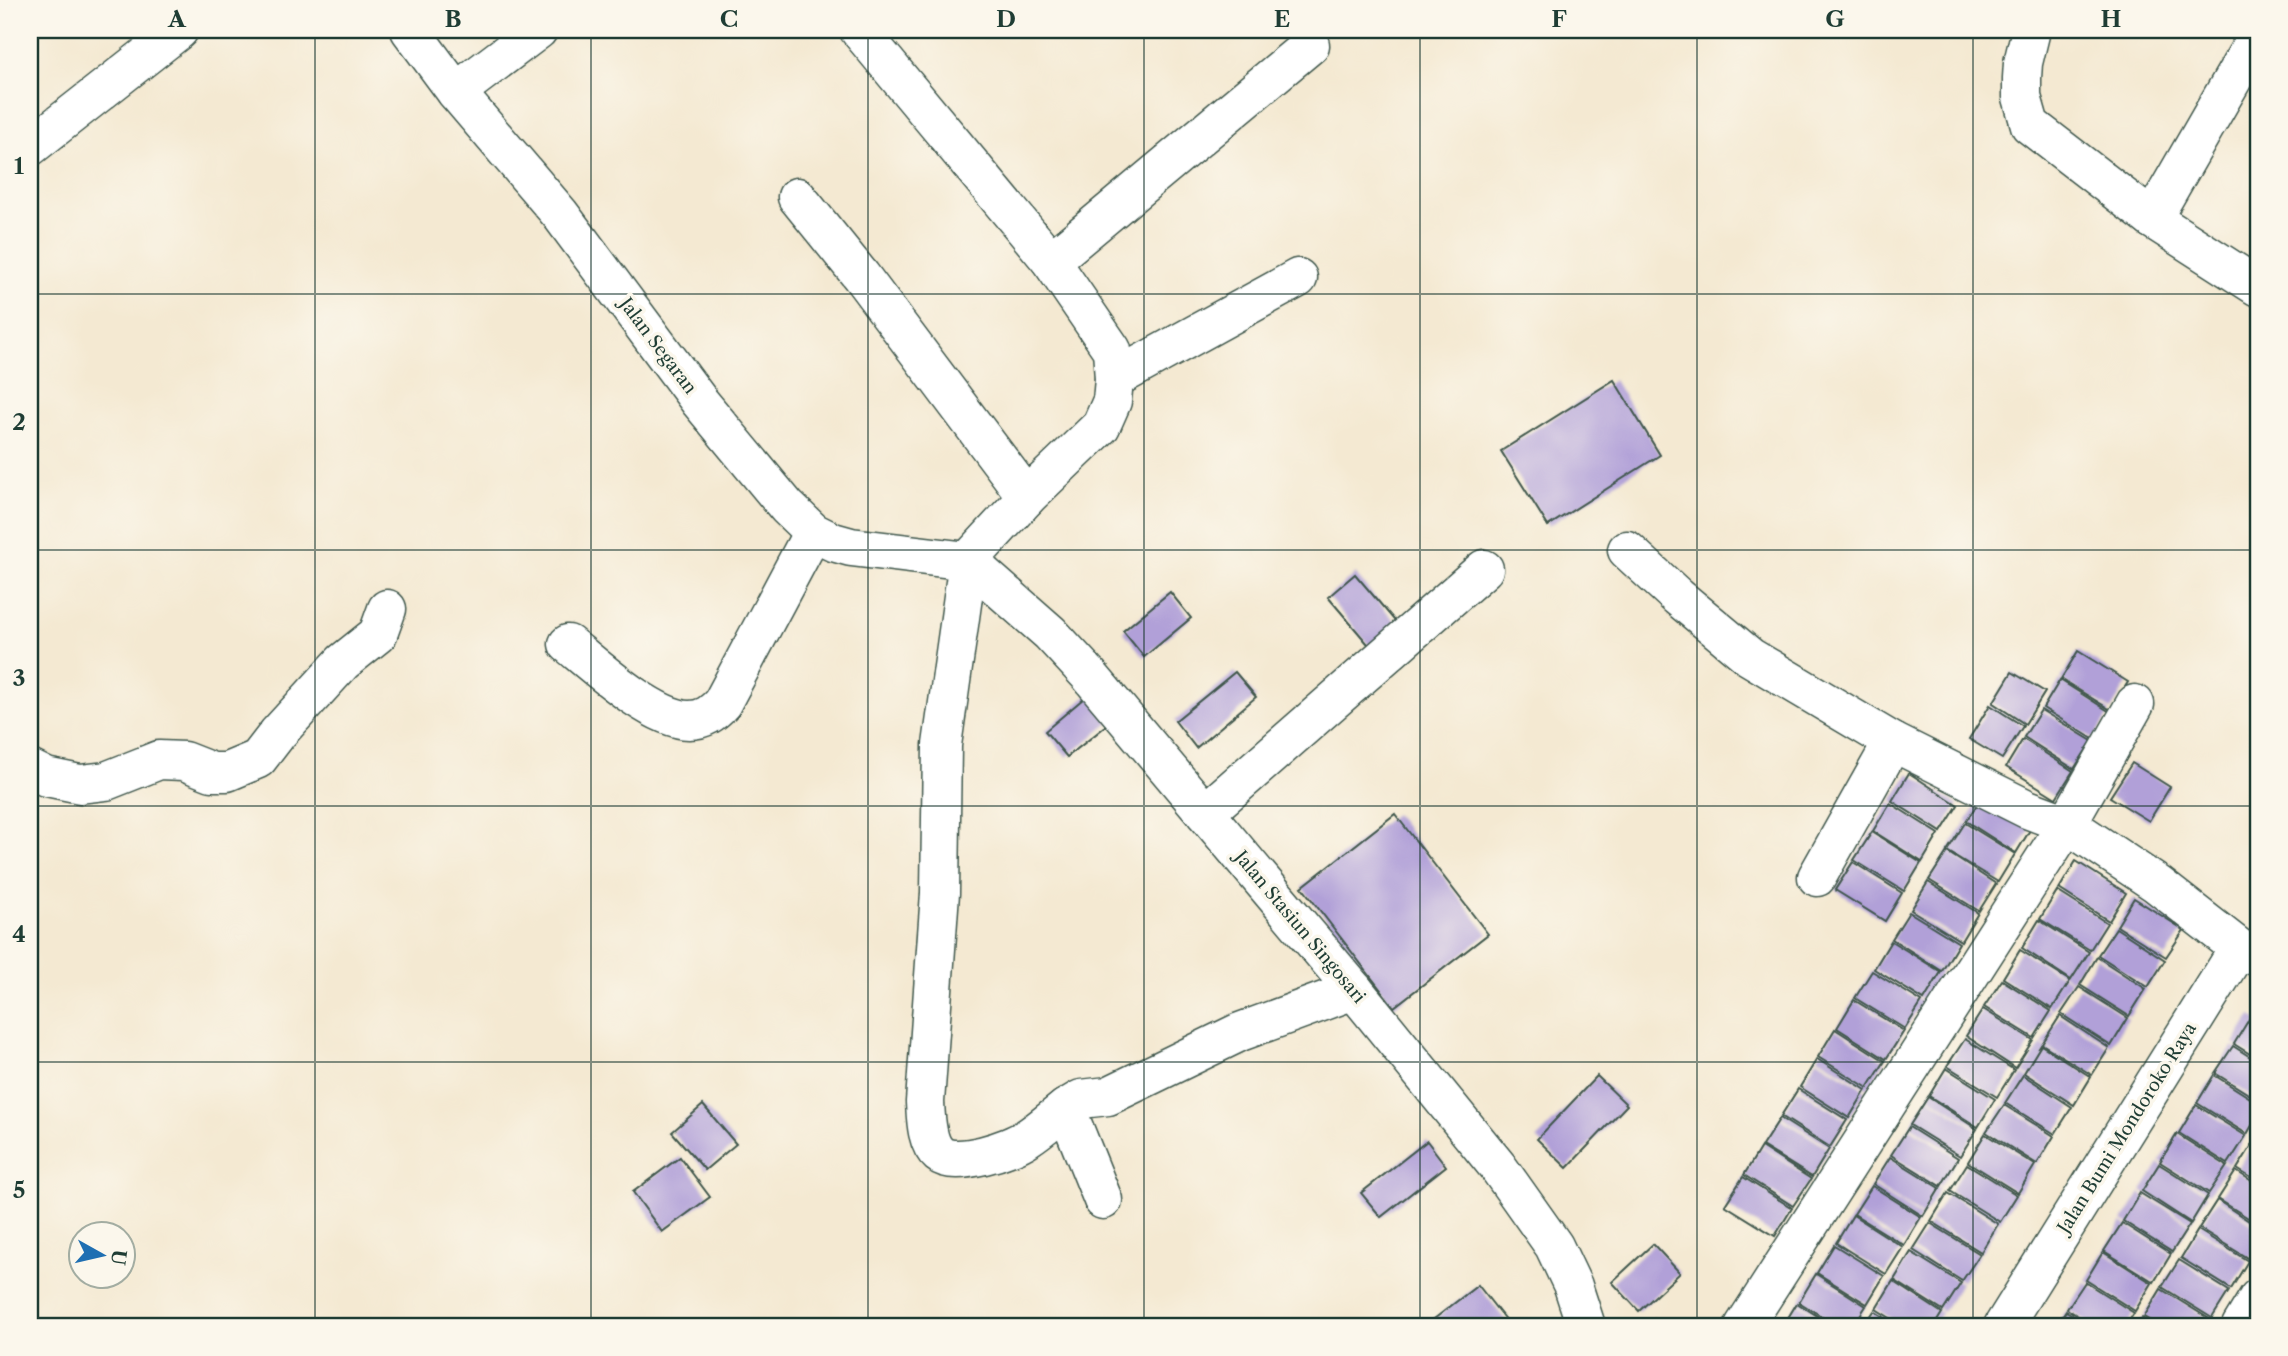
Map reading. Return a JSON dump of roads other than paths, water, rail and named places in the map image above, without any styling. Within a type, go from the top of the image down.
[{"type":"street","points":[[30,147],[179,30]]},
{"type":"street","name":"Jalan Segaran","points":[[410,30],[456,92],[560,214],[700,402],[786,508],[813,532],[851,547],[968,561]]},
{"type":"street","points":[[456,92],[538,30]]},
{"type":"street","points":[[859,30],[1051,261],[1112,350],[1112,401],[1101,426],[1027,497],[968,561],[942,745],[940,893],[926,1068],[926,1121],[937,1153],[950,1158],[975,1158],[1025,1140],[1081,1099],[1108,1096],[1240,1032],[1354,990]]},
{"type":"street","points":[[2031,30],[2022,78],[2022,97],[2030,125],[2152,219],[2258,288]]},
{"type":"street","points":[[2152,219],[2258,35]]},
{"type":"street","points":[[1051,261],[1310,45]]},
{"type":"street","points":[[797,197],[1027,497]]},
{"type":"street","points":[[1114,379],[1298,278]]},
{"type":"street","points":[[568,644],[636,697],[672,716],[689,720],[712,714],[722,703],[813,532]]},
{"type":"street","points":[[1627,550],[1750,657],[1893,742],[2026,809],[2067,824],[2157,884],[2249,953]]},
{"type":"street","name":"Jalan Stasiun Singosari","points":[[968,561],[1050,633],[1354,990],[1498,1167],[1555,1246],[1573,1286],[1586,1326]]},
{"type":"street","points":[[1205,813],[1484,569]]},
{"type":"street","points":[[30,769],[46,777],[80,784],[106,781],[159,760],[184,761],[212,772],[227,772],[258,759],[334,671],[378,634],[387,609]]},
{"type":"street","points":[[1744,1326],[2067,824],[2135,704]]},
{"type":"street","points":[[1817,877],[1893,742]]},
{"type":"street","name":"Jalan Bumi Mondoroko Raya","points":[[2003,1326],[2249,953]]},
{"type":"street","points":[[1066,1108],[1103,1200]]},
{"type":"street","points":[[2241,1326],[2258,1298]]}]
